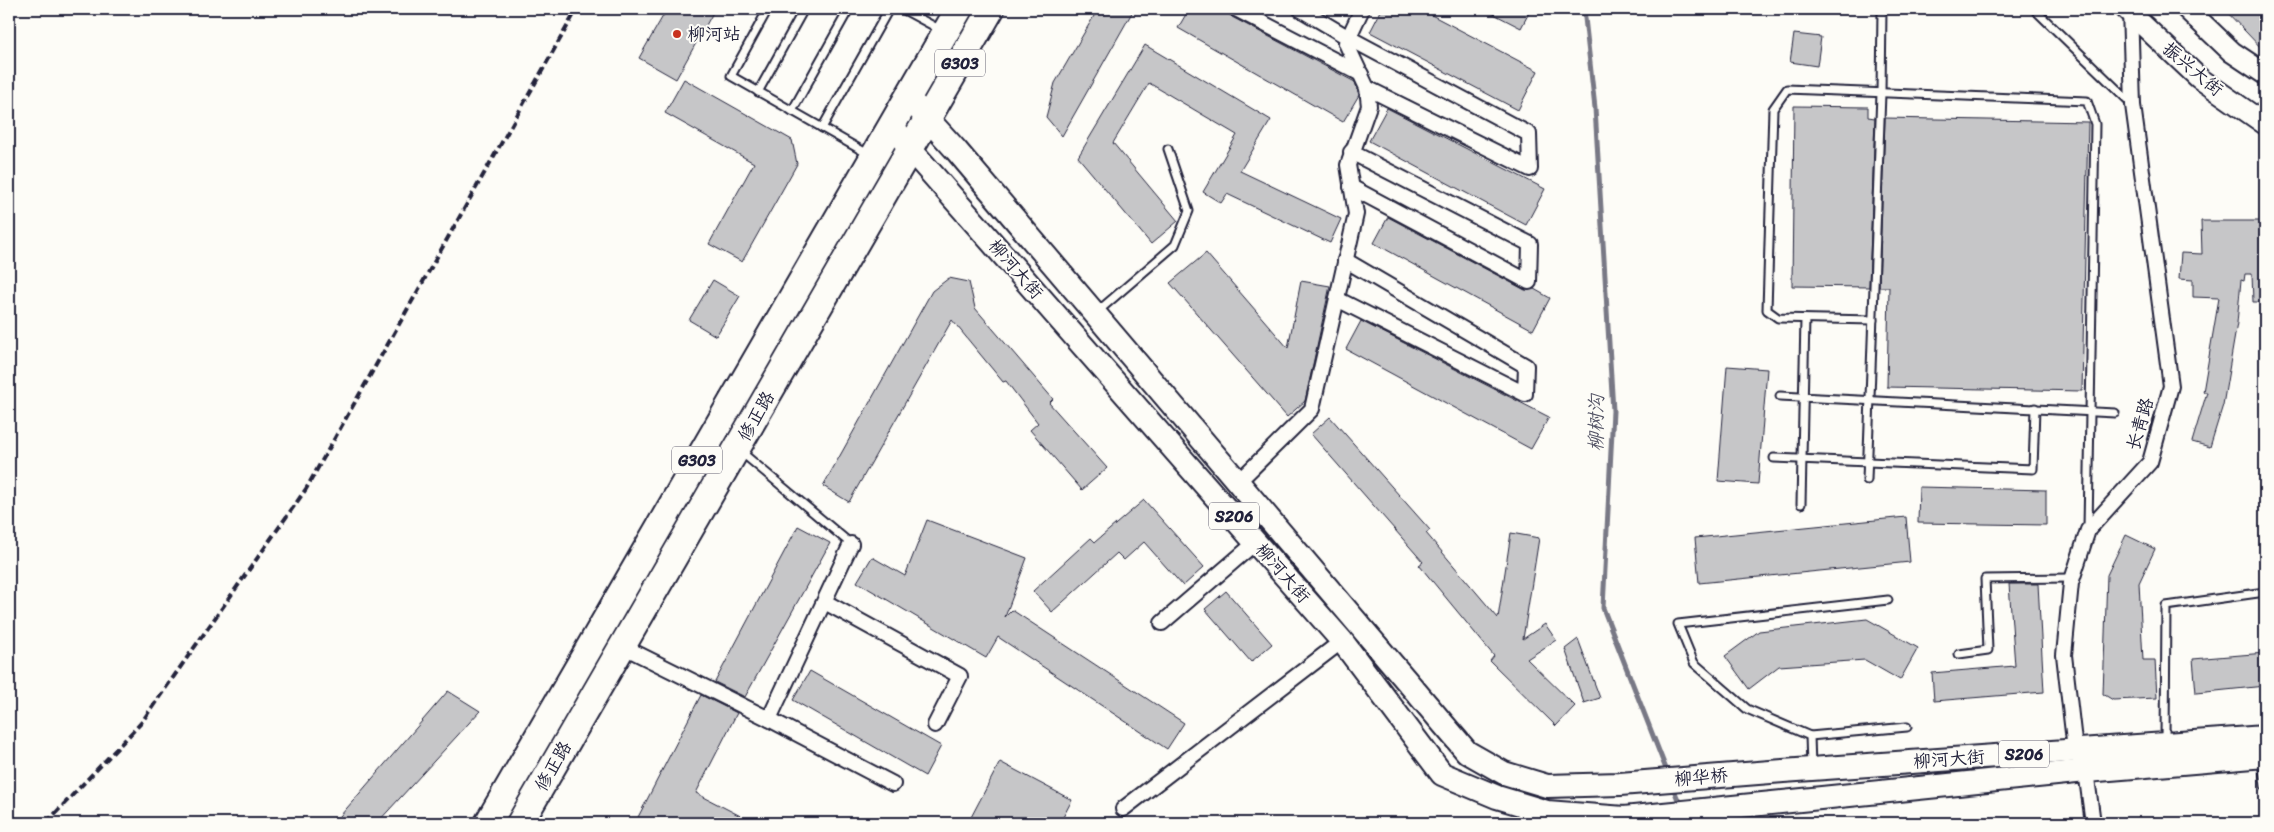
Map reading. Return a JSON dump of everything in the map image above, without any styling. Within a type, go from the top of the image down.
[{"type":"highway","name":"修正路","points":[[488,823],[959,9]]},
{"type":"highway","name":"修正路","points":[[520,823],[992,9]]},
{"type":"main road","name":"柳河大街","points":[[907,98],[928,117],[1467,752],[1504,773],[1547,786],[1620,784]]},
{"type":"main road","name":"柳河大街","points":[[892,124],[911,150],[1342,641],[1442,774],[1498,797],[1524,814],[1547,812],[1624,818]]},
{"type":"main road","name":"柳河大街","points":[[1783,770],[2165,744],[2264,750]]},
{"type":"main road","name":"柳河大街","points":[[1791,800],[2086,771],[2264,750]]},
{"type":"main road","name":"柳华桥","points":[[1620,784],[1783,770]]},
{"type":"main road","name":"柳华桥","points":[[1624,818],[1791,800]]},
{"type":"street","points":[[1236,9],[1361,74]]},
{"type":"street","points":[[1300,9],[1349,38],[1529,134],[1530,169],[1367,88]]},
{"type":"street","points":[[1238,482],[1312,409],[1356,214],[1348,165],[1351,152],[1369,106],[1367,88],[1346,44],[1362,9]]},
{"type":"street","points":[[2187,9],[2232,52],[2265,74]]},
{"type":"street","name":"长青路","points":[[2093,823],[2086,771],[2075,750],[2064,655],[2072,578],[2088,530],[2150,462],[2171,386],[2133,105],[2128,10]]},
{"type":"street","name":"振兴大街","points":[[2128,10],[2199,78],[2265,124]]},
{"type":"street","points":[[1351,152],[1530,244],[1529,282],[1351,187]]},
{"type":"street","points":[[1336,299],[1525,394],[1526,366],[1345,260]]},
{"type":"street","points":[[1162,623],[1256,542]]},
{"type":"street","points":[[769,719],[851,544]]},
{"type":"street","points":[[825,602],[960,676],[936,725]]},
{"type":"street","points":[[1123,809],[1342,641]]},
{"type":"street","points":[[622,646],[769,719],[893,784]]},
{"type":"lane","points":[[768,9],[731,76],[873,156]]},
{"type":"lane","points":[[758,92],[804,9]]},
{"type":"lane","points":[[792,111],[849,9]]},
{"type":"lane","points":[[822,128],[889,9]]},
{"type":"lane","points":[[902,9],[945,32]]},
{"type":"lane","points":[[1868,480],[1882,9]]},
{"type":"lane","points":[[2034,9],[2133,105]]},
{"type":"lane","points":[[1873,320],[1778,318],[1767,310],[1774,109],[1787,89],[2087,101],[2095,124],[2088,530]]},
{"type":"lane","points":[[1095,314],[1175,246],[1189,211],[1168,149]]},
{"type":"lane","points":[[1800,504],[1805,319]]},
{"type":"lane","points":[[1780,396],[2115,412]]},
{"type":"lane","points":[[1774,458],[2033,469],[2035,408]]},
{"type":"lane","points":[[737,449],[851,544]]},
{"type":"lane","points":[[1960,654],[1988,650],[1985,579],[2072,578]]},
{"type":"lane","points":[[2165,744],[2166,606],[2265,592]]},
{"type":"lane","points":[[1888,600],[1678,624],[1694,662],[1747,709],[1810,736],[1907,728]]},
{"type":"lane","points":[[1810,736],[1812,768]]},
{"type":"lane","points":[[2264,750],[2265,786]]},
{"type":"building","name":"柳河站","points":[[667,9],[715,9],[676,79],[639,58]]},
{"type":"building","points":[[1098,9],[1134,9],[1062,136],[1046,117],[1055,83]]},
{"type":"building","points":[[1189,9],[1225,9],[1232,17],[1355,82],[1359,95],[1343,122],[1178,28]]},
{"type":"building","points":[[1382,9],[1420,9],[1538,71],[1518,110],[1370,32]]},
{"type":"building","points":[[1484,9],[1531,9],[1521,28]]},
{"type":"building","points":[[2224,9],[2265,9],[2265,52]]},
{"type":"building","points":[[1794,34],[1821,37],[1817,66],[1790,62]]},
{"type":"building","points":[[1145,45],[1271,120],[1240,171],[1341,219],[1330,243],[1227,194],[1221,203],[1203,192],[1237,135],[1149,83],[1113,143],[1178,221],[1151,244],[1078,157]]},
{"type":"building","points":[[684,79],[792,140],[797,164],[742,262],[709,244],[754,163],[665,113]]},
{"type":"building","points":[[1794,106],[1868,107],[1868,117],[1875,118],[1869,287],[1792,286]]},
{"type":"building","points":[[1387,108],[1545,189],[1526,225],[1369,141]]},
{"type":"building","points":[[1885,118],[2088,122],[2082,391],[1887,387],[1889,287],[1879,287]]},
{"type":"building","points":[[1388,217],[1525,290],[1534,289],[1550,298],[1533,330],[1374,243]]},
{"type":"building","points":[[2201,221],[2265,221],[2265,302],[2253,302],[2252,274],[2245,274],[2244,281],[2241,280],[2237,323],[2223,405],[2210,447],[2192,442],[2207,392],[2203,392],[2219,298],[2193,297],[2193,280],[2179,279],[2181,253],[2202,254]]},
{"type":"building","points":[[1206,253],[1288,348],[1301,281],[1330,286],[1305,401],[1287,417],[1170,283]]},
{"type":"building","points":[[949,278],[969,282],[975,308],[1053,399],[1049,403],[1107,468],[1082,490],[1030,430],[1038,423],[1006,381],[1003,382],[952,320],[849,502],[823,486],[932,291]]},
{"type":"building","points":[[713,280],[740,296],[716,336],[689,320]]},
{"type":"building","points":[[1361,321],[1549,417],[1531,449],[1346,349]]},
{"type":"building","points":[[1727,366],[1767,369],[1758,484],[1718,481]]},
{"type":"building","points":[[1330,417],[1430,530],[1426,533],[1498,618],[1511,533],[1539,538],[1523,639],[1545,624],[1556,640],[1527,659],[1575,706],[1556,726],[1490,661],[1494,656],[1419,565],[1423,562],[1311,434]]},
{"type":"building","points":[[1919,487],[2046,490],[2046,525],[1918,523]]},
{"type":"building","points":[[1144,500],[1204,567],[1183,586],[1144,542],[1124,560],[1117,553],[1052,612],[1033,591],[1091,538],[1095,542]]},
{"type":"building","points":[[1906,517],[1910,562],[1699,583],[1695,538]]},
{"type":"building","points":[[927,520],[1027,558],[1005,617],[1012,610],[1184,723],[1167,749],[998,637],[986,658],[857,582],[872,557],[905,576]]},
{"type":"building","points":[[798,526],[830,543],[745,697],[715,682]]},
{"type":"building","points":[[2126,535],[2155,549],[2139,583],[2143,660],[2155,660],[2157,698],[2113,700],[2103,694],[2107,575]]},
{"type":"building","points":[[2009,584],[2038,584],[2044,692],[1934,701],[1932,673],[2015,666]]},
{"type":"building","points":[[1226,591],[1272,644],[1251,662],[1205,609]]},
{"type":"building","points":[[1867,619],[1918,648],[1900,680],[1865,660],[1779,666],[1749,689],[1725,656],[1759,631]]},
{"type":"building","points":[[1578,639],[1600,698],[1584,703],[1565,649]]},
{"type":"building","points":[[2265,653],[2265,686],[2196,693],[2193,659]]},
{"type":"building","points":[[810,671],[941,746],[925,776],[793,700]]},
{"type":"building","points":[[448,691],[480,711],[377,823],[334,823]]},
{"type":"building","points":[[701,695],[737,713],[696,793],[754,823],[635,823]]},
{"type":"building","points":[[1000,762],[1072,800],[1060,823],[968,823]]},
{"type":"waterway","name":"柳树沟","points":[[1584,9],[1595,108],[1613,411],[1603,608],[1668,774]]},
{"type":"waterway","name":"柳树沟","points":[[1672,785],[1681,807]]},
{"type":"railway","points":[[46,823],[141,723],[306,489],[577,9]]},
{"type":"place","name":"柳河站","points":[[677,34]]}]
